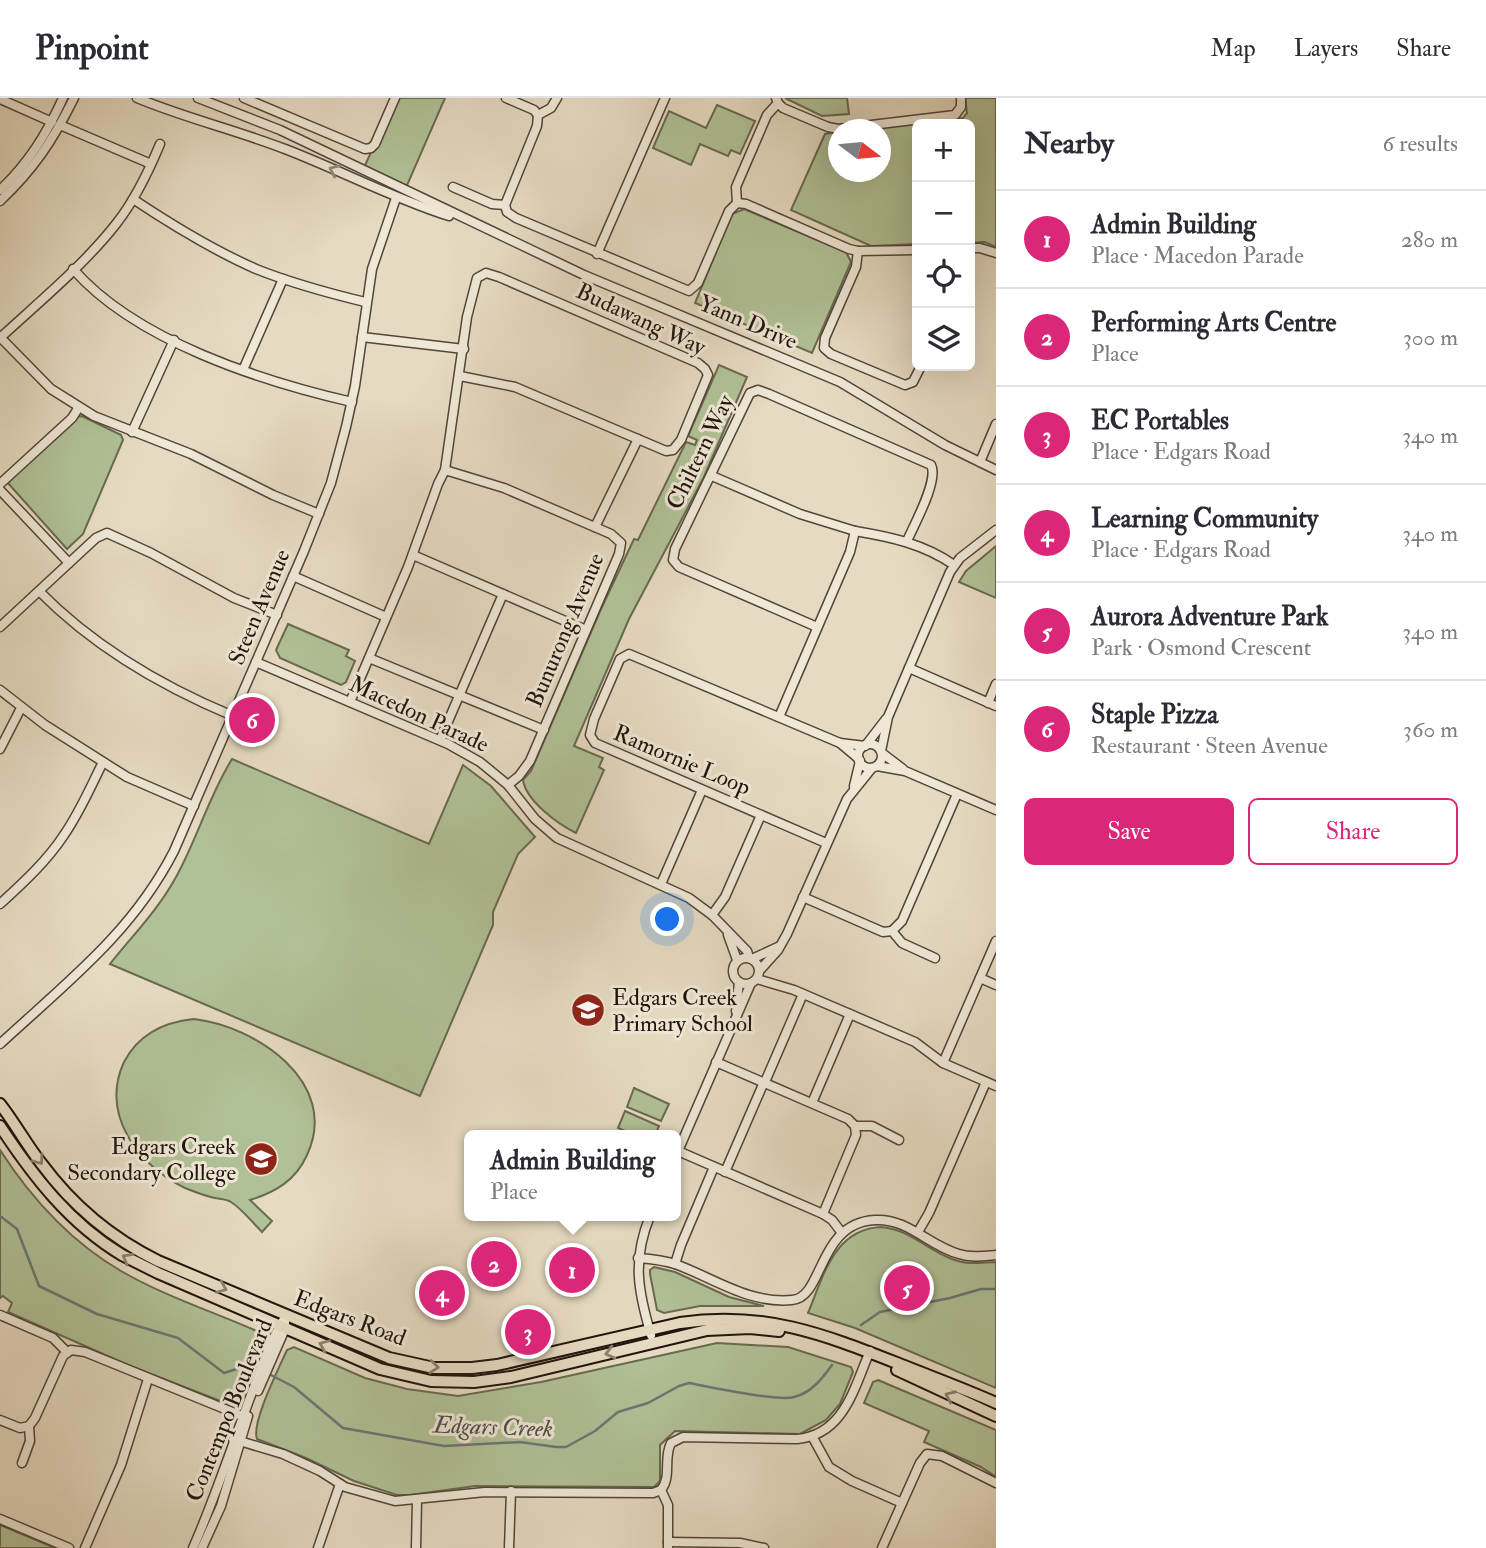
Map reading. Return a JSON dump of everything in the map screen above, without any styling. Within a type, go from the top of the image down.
[{"type":"main road","name":"Edgars Road","points":[[0,1104],[51,1176],[102,1228],[126,1244],[158,1261],[389,1358],[414,1365],[448,1368],[497,1365],[699,1320],[743,1319],[807,1330],[996,1403]]},
{"type":"main road","name":"Edgars Road","points":[[0,1126],[49,1193],[83,1228],[103,1244],[137,1264],[397,1374],[450,1382],[483,1382],[706,1330],[750,1328],[781,1331],[869,1354],[996,1416]]},
{"type":"street","points":[[0,201],[25,177],[54,138],[63,98]]},
{"type":"street","points":[[0,190],[27,162],[74,98]]},
{"type":"street","name":"Yann Drive","points":[[137,98],[285,149],[396,198],[478,225]]},
{"type":"street","name":"Yann Drive","points":[[198,98],[280,130],[584,275],[840,382],[945,445],[996,470]]},
{"type":"street","points":[[244,98],[365,149],[374,144],[395,98]]},
{"type":"street","points":[[506,98],[535,111],[538,115],[537,126],[505,205],[510,215],[689,291],[698,283],[729,211],[737,203],[736,187],[767,115],[777,101],[783,108],[838,129],[955,115],[961,107],[961,98]]},
{"type":"street","points":[[538,115],[551,108],[557,98]]},
{"type":"street","points":[[597,254],[665,98]]},
{"type":"street","points":[[0,99],[151,164]]},
{"type":"street","points":[[160,144],[133,199],[104,238],[0,338],[51,389],[79,408],[191,454],[273,495],[319,514]]},
{"type":"street","points":[[453,187],[492,204],[505,205]]},
{"type":"street","name":"Steen Avenue","points":[[0,1044],[103,949],[130,920],[163,873],[319,514],[340,453],[352,402],[372,269],[396,198]]},
{"type":"street","points":[[133,199],[220,251],[283,279],[365,302]]},
{"type":"street","points":[[737,203],[746,204],[858,251],[912,250]]},
{"type":"street","points":[[975,248],[996,253]]},
{"type":"street","points":[[858,251],[856,267],[825,338],[824,348],[831,355],[905,385],[913,382],[918,371]]},
{"type":"street","points":[[73,269],[92,289],[128,316],[174,340],[243,370],[312,393],[352,402]]},
{"type":"street","name":"Budawang Way","points":[[486,273],[702,366],[707,372],[707,379],[677,446],[666,451],[515,387],[460,376],[464,349],[473,286],[477,278],[486,273]]},
{"type":"street","points":[[243,370],[283,279]]},
{"type":"street","points":[[362,337],[464,349]]},
{"type":"street","points":[[132,432],[174,340]]},
{"type":"street","points":[[349,702],[413,555],[445,470],[460,376]]},
{"type":"street","name":"Chiltern Way","points":[[817,627],[676,564],[673,555],[746,398],[754,391],[761,391],[931,465],[934,470],[932,482],[907,541]]},
{"type":"street","points":[[0,484],[72,418],[79,408]]},
{"type":"street","points":[[980,462],[996,424]]},
{"type":"street","points":[[595,527],[638,439]]},
{"type":"street","name":"Bunurong Avenue","points":[[445,470],[482,480],[595,527],[618,538],[621,548],[544,730],[524,770],[508,785]]},
{"type":"street","points":[[712,476],[800,514],[855,531],[907,541],[938,554],[954,565]]},
{"type":"street","points":[[0,490],[69,564]]},
{"type":"street","points":[[853,789],[881,760],[888,717],[954,565],[996,530]]},
{"type":"street","points":[[779,717],[850,552],[855,531]]},
{"type":"street","points":[[0,627],[100,535],[111,534],[210,586],[276,615]]},
{"type":"street","points":[[413,555],[586,630]]},
{"type":"street","points":[[293,576],[386,617]]},
{"type":"street","points":[[39,591],[64,616],[100,644],[183,695],[233,716]]},
{"type":"street","points":[[440,740],[503,594]]},
{"type":"street","name":"Ramornie Loop","points":[[826,843],[595,743],[590,730],[594,719],[617,666],[624,656],[636,655],[839,743],[860,760]]},
{"type":"street","points":[[369,657],[544,730]]},
{"type":"street","name":"Macedon Parade","points":[[256,662],[440,740],[480,762],[508,785],[535,819],[557,838],[689,898],[712,915],[751,958]]},
{"type":"street","points":[[909,668],[992,705],[996,684]]},
{"type":"street","points":[[0,690],[21,708],[103,762],[143,785],[194,806]]},
{"type":"street","points":[[0,750],[21,708]]},
{"type":"street","points":[[681,1145],[733,1024],[756,977],[782,942],[853,789],[860,760],[859,753],[888,717]]},
{"type":"street","name":"Ramornie Loop","points":[[839,743],[866,745]]},
{"type":"street","points":[[866,745],[875,745],[905,771],[996,810]]},
{"type":"street","points":[[860,760],[863,765],[905,771]]},
{"type":"street","points":[[0,904],[39,866],[64,836],[103,762]]},
{"type":"street","points":[[662,884],[702,790]]},
{"type":"street","points":[[803,897],[883,932],[892,931],[902,921],[957,794]]},
{"type":"street","points":[[712,915],[725,897],[761,815]]},
{"type":"street","points":[[892,931],[902,943],[935,958]]},
{"type":"street","name":"Macedon Parade","points":[[727,932],[737,960]]},
{"type":"street","points":[[733,1024],[739,982],[733,969],[737,960],[770,952],[782,942]]},
{"type":"street","points":[[943,1063],[996,942]]},
{"type":"street","points":[[751,958],[757,963],[756,977]]},
{"type":"street","points":[[739,982],[756,977],[803,994],[915,1042],[943,1063],[996,1086]]},
{"type":"street","points":[[980,978],[996,985]]},
{"type":"street","points":[[725,1172],[803,994]]},
{"type":"street","points":[[812,1103],[850,1014]]},
{"type":"street","points":[[716,1062],[848,1119],[855,1126],[856,1135],[822,1214]]},
{"type":"street","points":[[918,1232],[929,1213],[986,1082]]},
{"type":"street","points":[[855,1126],[869,1125],[899,1139]]},
{"type":"street","points":[[681,1156],[714,1167],[822,1214],[832,1220],[842,1233]]},
{"type":"street","points":[[676,1264],[681,1245],[714,1167]]},
{"type":"street","points":[[638,1258],[676,1264],[741,1293],[793,1300],[809,1291],[828,1249],[842,1233],[857,1224],[875,1220],[895,1222],[957,1254],[996,1255]]},
{"type":"street","points":[[648,1221],[638,1258],[639,1289],[652,1342]]},
{"type":"street","points":[[0,1315],[53,1338],[67,1352]]},
{"type":"street","name":"Contempo Boulevard","points":[[193,1548],[286,1316]]},
{"type":"street","points":[[0,1420],[20,1428],[29,1426],[67,1352],[74,1350],[85,1352],[245,1417]]},
{"type":"street","points":[[237,1440],[283,1454],[320,1471],[340,1484],[388,1500],[418,1501],[478,1492],[510,1491],[653,1493],[661,1490],[666,1483],[667,1454],[671,1443],[678,1438],[797,1439],[827,1429],[847,1406],[869,1354]]},
{"type":"street","points":[[85,1548],[121,1465],[148,1379]]},
{"type":"street","points":[[22,1463],[30,1441],[29,1426]]},
{"type":"street","points":[[812,1436],[829,1467],[852,1481],[902,1503]]},
{"type":"street","name":"Contempo Boulevard","points":[[202,1548],[221,1506],[237,1440]]},
{"type":"street","points":[[882,1548],[922,1458],[930,1453],[964,1465],[996,1483]]},
{"type":"street","points":[[318,1548],[340,1484]]},
{"type":"street","points":[[661,1490],[668,1505],[668,1545],[740,1543],[764,1548]]},
{"type":"street","points":[[509,1548],[510,1491]]},
{"type":"street","points":[[416,1548],[418,1501]]},
{"type":"street","points":[[0,1519],[69,1548]]},
{"type":"green space","points":[[395,98],[445,98],[405,190],[363,170]]},
{"type":"green space","points":[[785,98],[847,98],[849,114],[822,116]]},
{"type":"green space","points":[[965,98],[996,98],[996,247],[985,242],[975,243],[975,119],[954,119],[963,118],[967,113]]},
{"type":"green space","points":[[717,105],[755,121],[740,154],[731,150],[728,156],[700,144],[691,165],[653,148],[669,111],[706,128]]},
{"type":"green space","points":[[912,124],[912,244],[871,246],[791,210],[825,134],[828,134],[828,182],[891,182],[891,126]]},
{"type":"green space","points":[[744,209],[846,252],[851,262],[812,353],[695,303],[732,214]]},
{"type":"green space","points":[[719,365],[747,377],[704,477],[629,619],[574,746],[603,758],[599,767],[604,770],[576,833],[536,804],[523,780],[531,771],[634,539],[638,540],[686,442],[695,445],[697,440],[688,436]]},
{"type":"green space","points":[[82,416],[121,435],[123,440],[83,534],[67,549],[7,482],[77,417]]},
{"type":"green space","points":[[996,546],[996,598],[959,582],[966,571]]},
{"type":"green space","points":[[288,624],[349,650],[346,656],[355,661],[346,682],[341,685],[280,658],[276,650]]},
{"type":"green space","points":[[232,759],[429,844],[463,765],[491,786],[535,837],[518,854],[493,912],[493,925],[420,1096],[110,964],[169,889]]},
{"type":"green space","points":[[194,1019],[242,1033],[266,1046],[286,1062],[302,1082],[312,1104],[314,1128],[302,1164],[284,1184],[250,1200],[272,1221],[262,1232],[229,1201],[185,1188],[152,1166],[128,1136],[120,1119],[118,1081],[130,1053],[144,1037],[162,1027]]},
{"type":"green space","points":[[634,1088],[669,1104],[661,1121],[627,1107]]},
{"type":"green space","points":[[625,1111],[659,1126],[657,1130],[618,1128]]},
{"type":"green space","points":[[0,1150],[53,1218],[85,1247],[121,1271],[154,1288],[259,1332],[261,1337],[233,1403],[228,1404],[128,1365],[8,1312],[12,1303],[3,1296],[0,1298]]},
{"type":"green space","points":[[881,1227],[909,1236],[957,1261],[996,1262],[996,1388],[855,1328],[808,1313],[825,1270],[841,1246],[852,1236]]},
{"type":"green space","points":[[654,1267],[675,1272],[729,1297],[764,1306],[700,1306],[664,1313],[657,1310],[650,1274]]},
{"type":"green space","points":[[717,1343],[788,1347],[851,1367],[853,1372],[840,1404],[826,1420],[800,1434],[675,1431],[660,1445],[660,1481],[654,1487],[475,1486],[397,1495],[354,1481],[257,1439],[258,1421],[267,1395],[287,1350],[294,1347],[365,1378],[407,1389],[458,1396],[541,1382]]},
{"type":"green space","points":[[878,1380],[996,1430],[996,1477],[981,1467],[924,1442],[929,1431],[864,1403],[873,1382]]},
{"type":"green space","points":[[0,1525],[55,1548],[0,1548]]},
{"type":"waterway","name":"Edgars Creek","points":[[0,1216],[17,1229],[39,1286],[97,1314],[178,1338],[224,1373],[246,1366],[259,1370]]},
{"type":"waterway","name":"Edgars Creek","points":[[861,1325],[880,1312],[981,1289],[996,1289]]},
{"type":"waterway","name":"Edgars Creek","points":[[269,1374],[294,1387],[343,1428],[444,1446],[520,1442],[566,1447],[595,1431],[618,1412],[648,1403],[679,1386],[689,1383],[759,1396],[794,1397],[811,1389],[832,1365]]},
{"type":"place","name":"Staple Pizza","points":[[252,720]]},
{"type":"place","name":"Edgars Creek Primary School","points":[[588,1010]]},
{"type":"place","name":"Edgars Creek Secondary College","points":[[261,1159]]},
{"type":"place","name":"Performing Arts Centre","points":[[494,1264]]},
{"type":"place","name":"Admin Building","points":[[572,1270]]},
{"type":"place","name":"Aurora Adventure Park","points":[[907,1288]]},
{"type":"place","name":"Learning Community","points":[[442,1293]]},
{"type":"place","name":"EC Portables","points":[[528,1332]]}]
